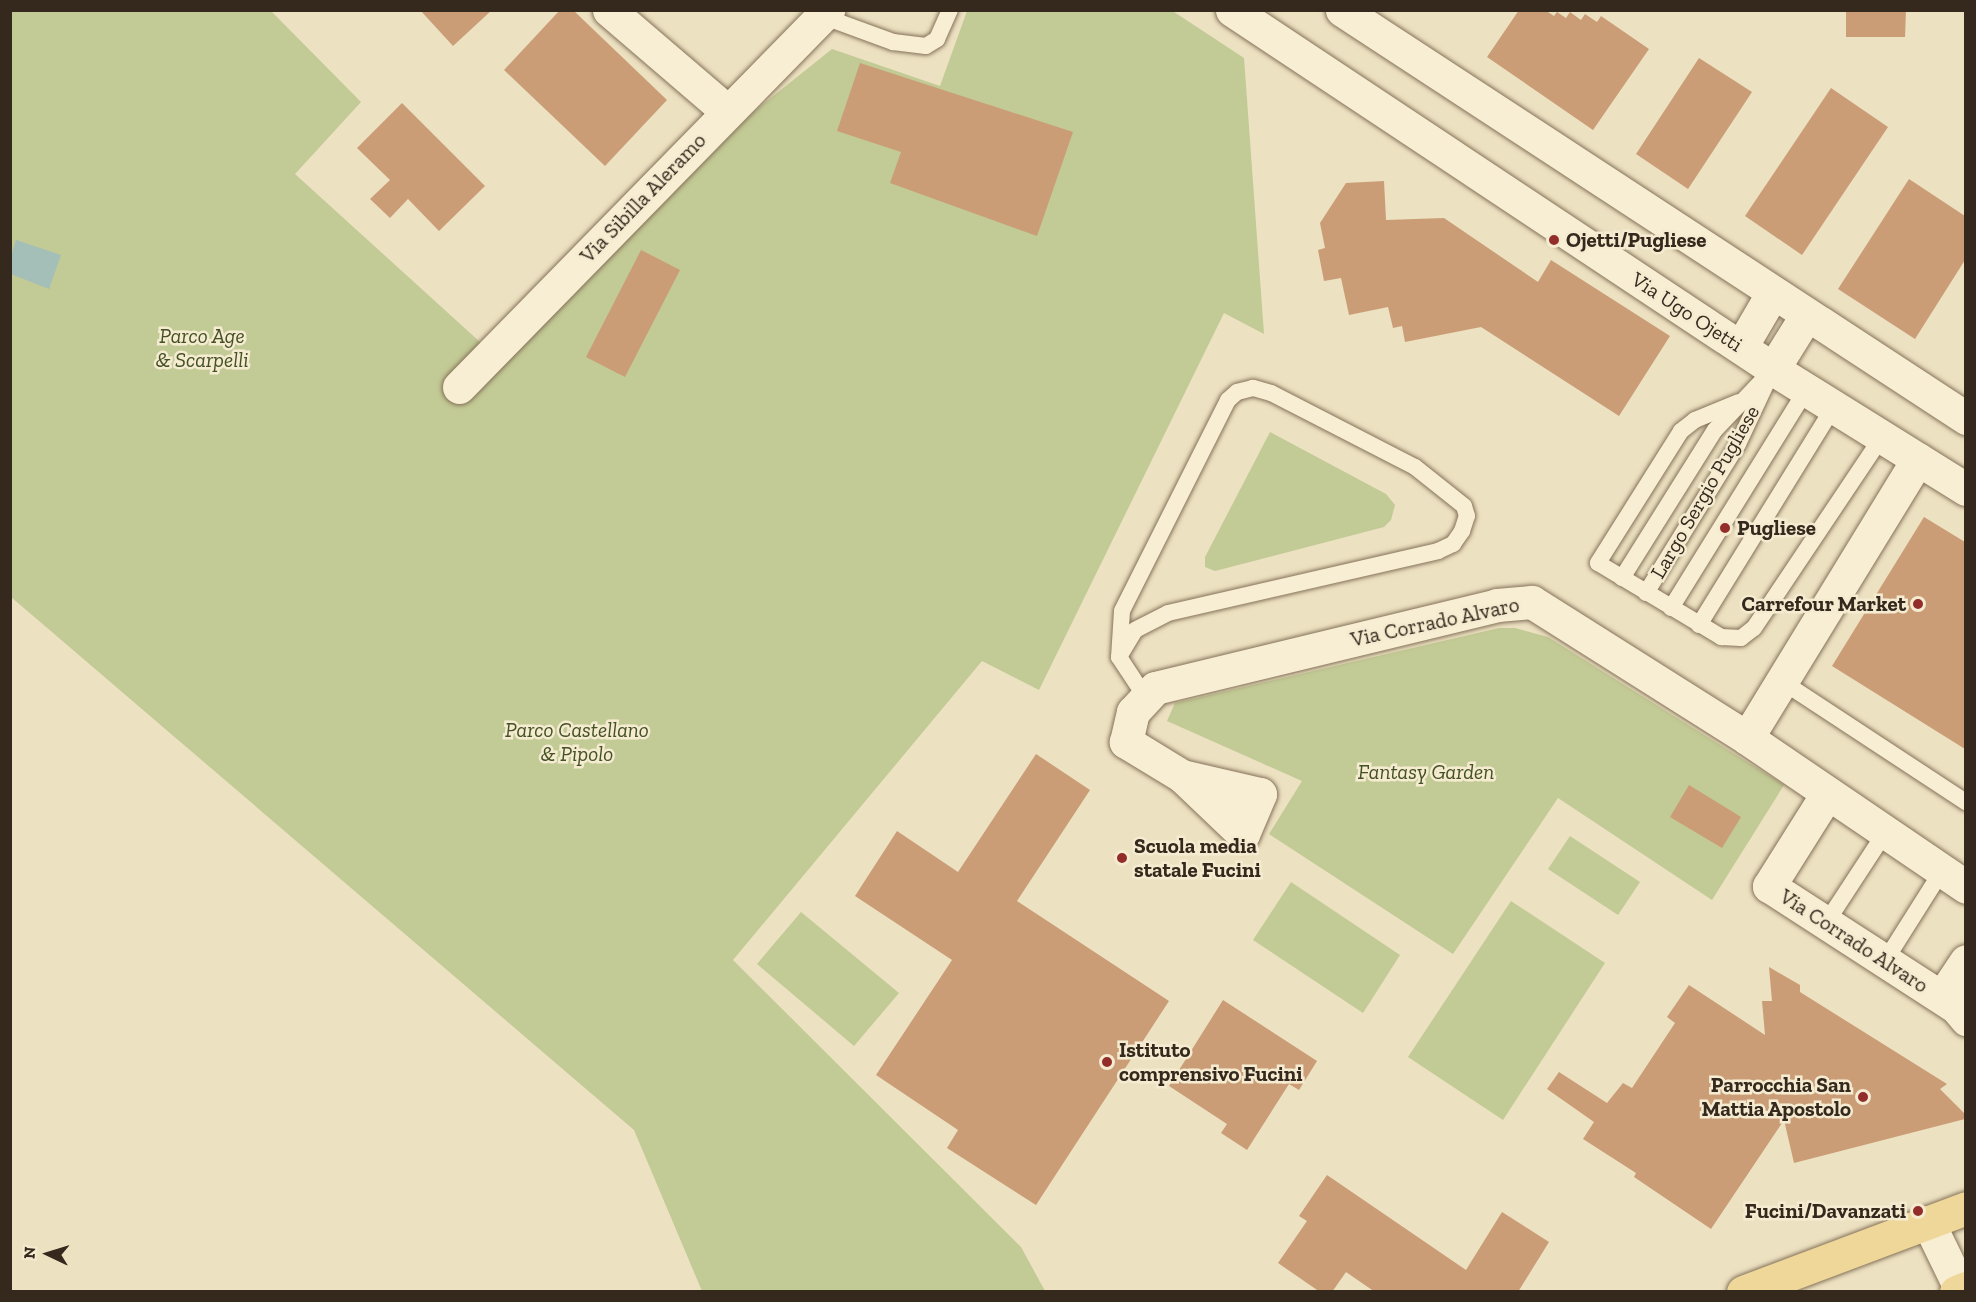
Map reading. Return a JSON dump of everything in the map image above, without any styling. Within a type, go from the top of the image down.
[{"type":"main road","points":[[1743,1292],[1965,1208]]},
{"type":"street","points":[[609,10],[727,111]]},
{"type":"street","name":"Via Ugo Ojetti","points":[[1232,10],[1773,369],[1965,489]]},
{"type":"street","points":[[1342,10],[1772,294],[1965,418]]},
{"type":"street","name":"Via Sibilla Aleramo","points":[[459,387],[825,13]]},
{"type":"street","points":[[1741,347],[1772,294]]},
{"type":"street","points":[[1773,369],[1806,316]]},
{"type":"street","points":[[1747,738],[1918,459]]},
{"type":"street","name":"Via Corrado Alvaro","points":[[1182,776],[1126,742],[1133,712],[1155,688],[1497,604],[1532,602],[1747,738],[1954,879]]},
{"type":"street","name":"Via Corrado Alvaro","points":[[1827,794],[1769,886],[1942,997],[1965,1019]]},
{"type":"street","points":[[1942,997],[1965,961]]},
{"type":"street","points":[[1928,1222],[1961,1290]]},
{"type":"lane","points":[[825,13],[893,42],[926,46],[937,39],[950,10]]},
{"type":"lane","name":"Largo Sergio Pugliese","points":[[1622,578],[1715,430],[1739,402],[1773,369]]},
{"type":"lane","name":"Largo Sergio Pugliese","points":[[1646,593],[1738,444],[1773,369]]},
{"type":"lane","points":[[1119,657],[1136,630],[1168,613],[1438,551],[1453,544],[1462,531],[1467,516],[1464,506],[1415,466],[1271,393],[1253,388],[1237,392],[1228,400],[1122,611],[1119,657],[1146,699]]},
{"type":"lane","points":[[1699,625],[1821,397]]},
{"type":"lane","name":"Largo Sergio Pugliese","points":[[1671,608],[1821,397]]},
{"type":"lane","name":"Largo Sergio Pugliese","points":[[1739,402],[1695,420],[1681,430],[1598,564],[1699,625],[1735,640],[1750,633],[1882,436]]},
{"type":"lane","points":[[1783,682],[1965,802]]},
{"type":"lane","points":[[1826,923],[1885,833]]},
{"type":"lane","points":[[1885,961],[1954,879]]},
{"type":"green space","points":[[1171,10],[1244,58],[1264,334],[1224,313],[1039,690],[982,661],[733,960],[1021,1247],[1045,1291],[702,1291],[634,1130],[11,597],[11,11],[271,11],[361,102],[295,174],[480,342],[474,396],[752,113],[832,49],[940,86],[967,11]]},
{"type":"green space","points":[[1270,432],[1386,494],[1395,505],[1391,520],[1384,527],[1215,571],[1205,567],[1205,557]]},
{"type":"green space","name":"Fantasy Garden","points":[[1499,628],[1515,628],[1548,637],[1784,785],[1712,900],[1558,798],[1453,954],[1269,834],[1302,781],[1167,721],[1175,703]]},
{"type":"green space","points":[[1570,836],[1640,882],[1618,915],[1548,869]]},
{"type":"green space","points":[[1291,882],[1400,955],[1363,1013],[1253,940]]},
{"type":"green space","points":[[1511,901],[1605,963],[1503,1120],[1408,1057]]},
{"type":"green space","points":[[801,912],[899,993],[854,1046],[757,964]]},
{"type":"water","points":[[16,240],[61,255],[49,289],[11,274],[11,256]]},
{"type":"building","points":[[420,10],[492,10],[453,46]]},
{"type":"building","points":[[560,10],[573,10],[667,100],[605,166],[504,70]]},
{"type":"building","points":[[1519,10],[1545,10],[1554,16],[1557,12],[1566,18],[1570,12],[1581,20],[1585,14],[1597,22],[1601,16],[1649,49],[1593,130],[1487,57]]},
{"type":"building","points":[[1846,10],[1906,10],[1905,37],[1846,37]]},
{"type":"building","points":[[1699,58],[1752,92],[1688,189],[1636,154]]},
{"type":"building","points":[[860,63],[1073,132],[1037,236],[890,183],[901,152],[837,131]]},
{"type":"building","points":[[1831,88],[1888,127],[1802,255],[1745,216]]},
{"type":"building","points":[[402,103],[485,186],[439,231],[408,199],[390,218],[370,199],[390,180],[357,148]]},
{"type":"building","points":[[1909,179],[1965,216],[1965,260],[1915,339],[1838,289]]},
{"type":"building","points":[[1384,181],[1386,220],[1444,218],[1538,282],[1551,260],[1670,336],[1619,416],[1481,327],[1405,342],[1402,326],[1393,328],[1388,307],[1349,315],[1341,278],[1324,281],[1318,250],[1325,248],[1320,223],[1346,183]]},
{"type":"building","points":[[641,250],[680,270],[625,377],[586,357]]},
{"type":"building","name":"Carrefour Market","points":[[1924,517],[1965,542],[1965,749],[1832,666]]},
{"type":"building","points":[[1036,754],[1090,790],[1017,901],[1169,1001],[1036,1205],[947,1148],[958,1130],[876,1075],[952,960],[855,896],[897,831],[958,872]]},
{"type":"building","points":[[1689,785],[1741,817],[1722,848],[1670,817]]},
{"type":"building","name":"Parrocchia San Mattia Apostolo","points":[[1769,967],[1800,985],[1800,992],[1947,1084],[1940,1089],[1965,1114],[1965,1119],[1794,1163],[1784,1120],[1711,1229],[1634,1177],[1636,1173],[1583,1139],[1594,1122],[1547,1089],[1559,1072],[1607,1103],[1623,1083],[1632,1088],[1675,1023],[1667,1017],[1689,985],[1765,1035],[1762,1001],[1772,1001]]},
{"type":"building","points":[[1223,1000],[1317,1061],[1299,1090],[1289,1084],[1247,1150],[1221,1133],[1227,1124],[1169,1086]]},
{"type":"building","points":[[1327,1175],[1466,1270],[1502,1212],[1549,1242],[1518,1292],[1375,1292],[1346,1272],[1332,1292],[1320,1292],[1278,1263],[1307,1221],[1299,1216]]},
{"type":"place","name":"Ojetti/Pugliese","points":[[1554,240]]},
{"type":"place","name":"Pugliese","points":[[1725,528]]},
{"type":"place","name":"Carrefour Market","points":[[1918,604]]},
{"type":"place","name":"Scuola media statale Fucini","points":[[1122,858]]},
{"type":"place","name":"Istituto comprensivo Fucini","points":[[1107,1062]]},
{"type":"place","name":"Parrocchia San Mattia Apostolo","points":[[1863,1097]]},
{"type":"place","name":"Fucini/Davanzati","points":[[1918,1211]]},
{"type":"park label","name":"Parco Age & Scarpelli","points":[[202,348]]},
{"type":"park label","name":"Parco Castellano & Pipolo","points":[[577,742]]}]
